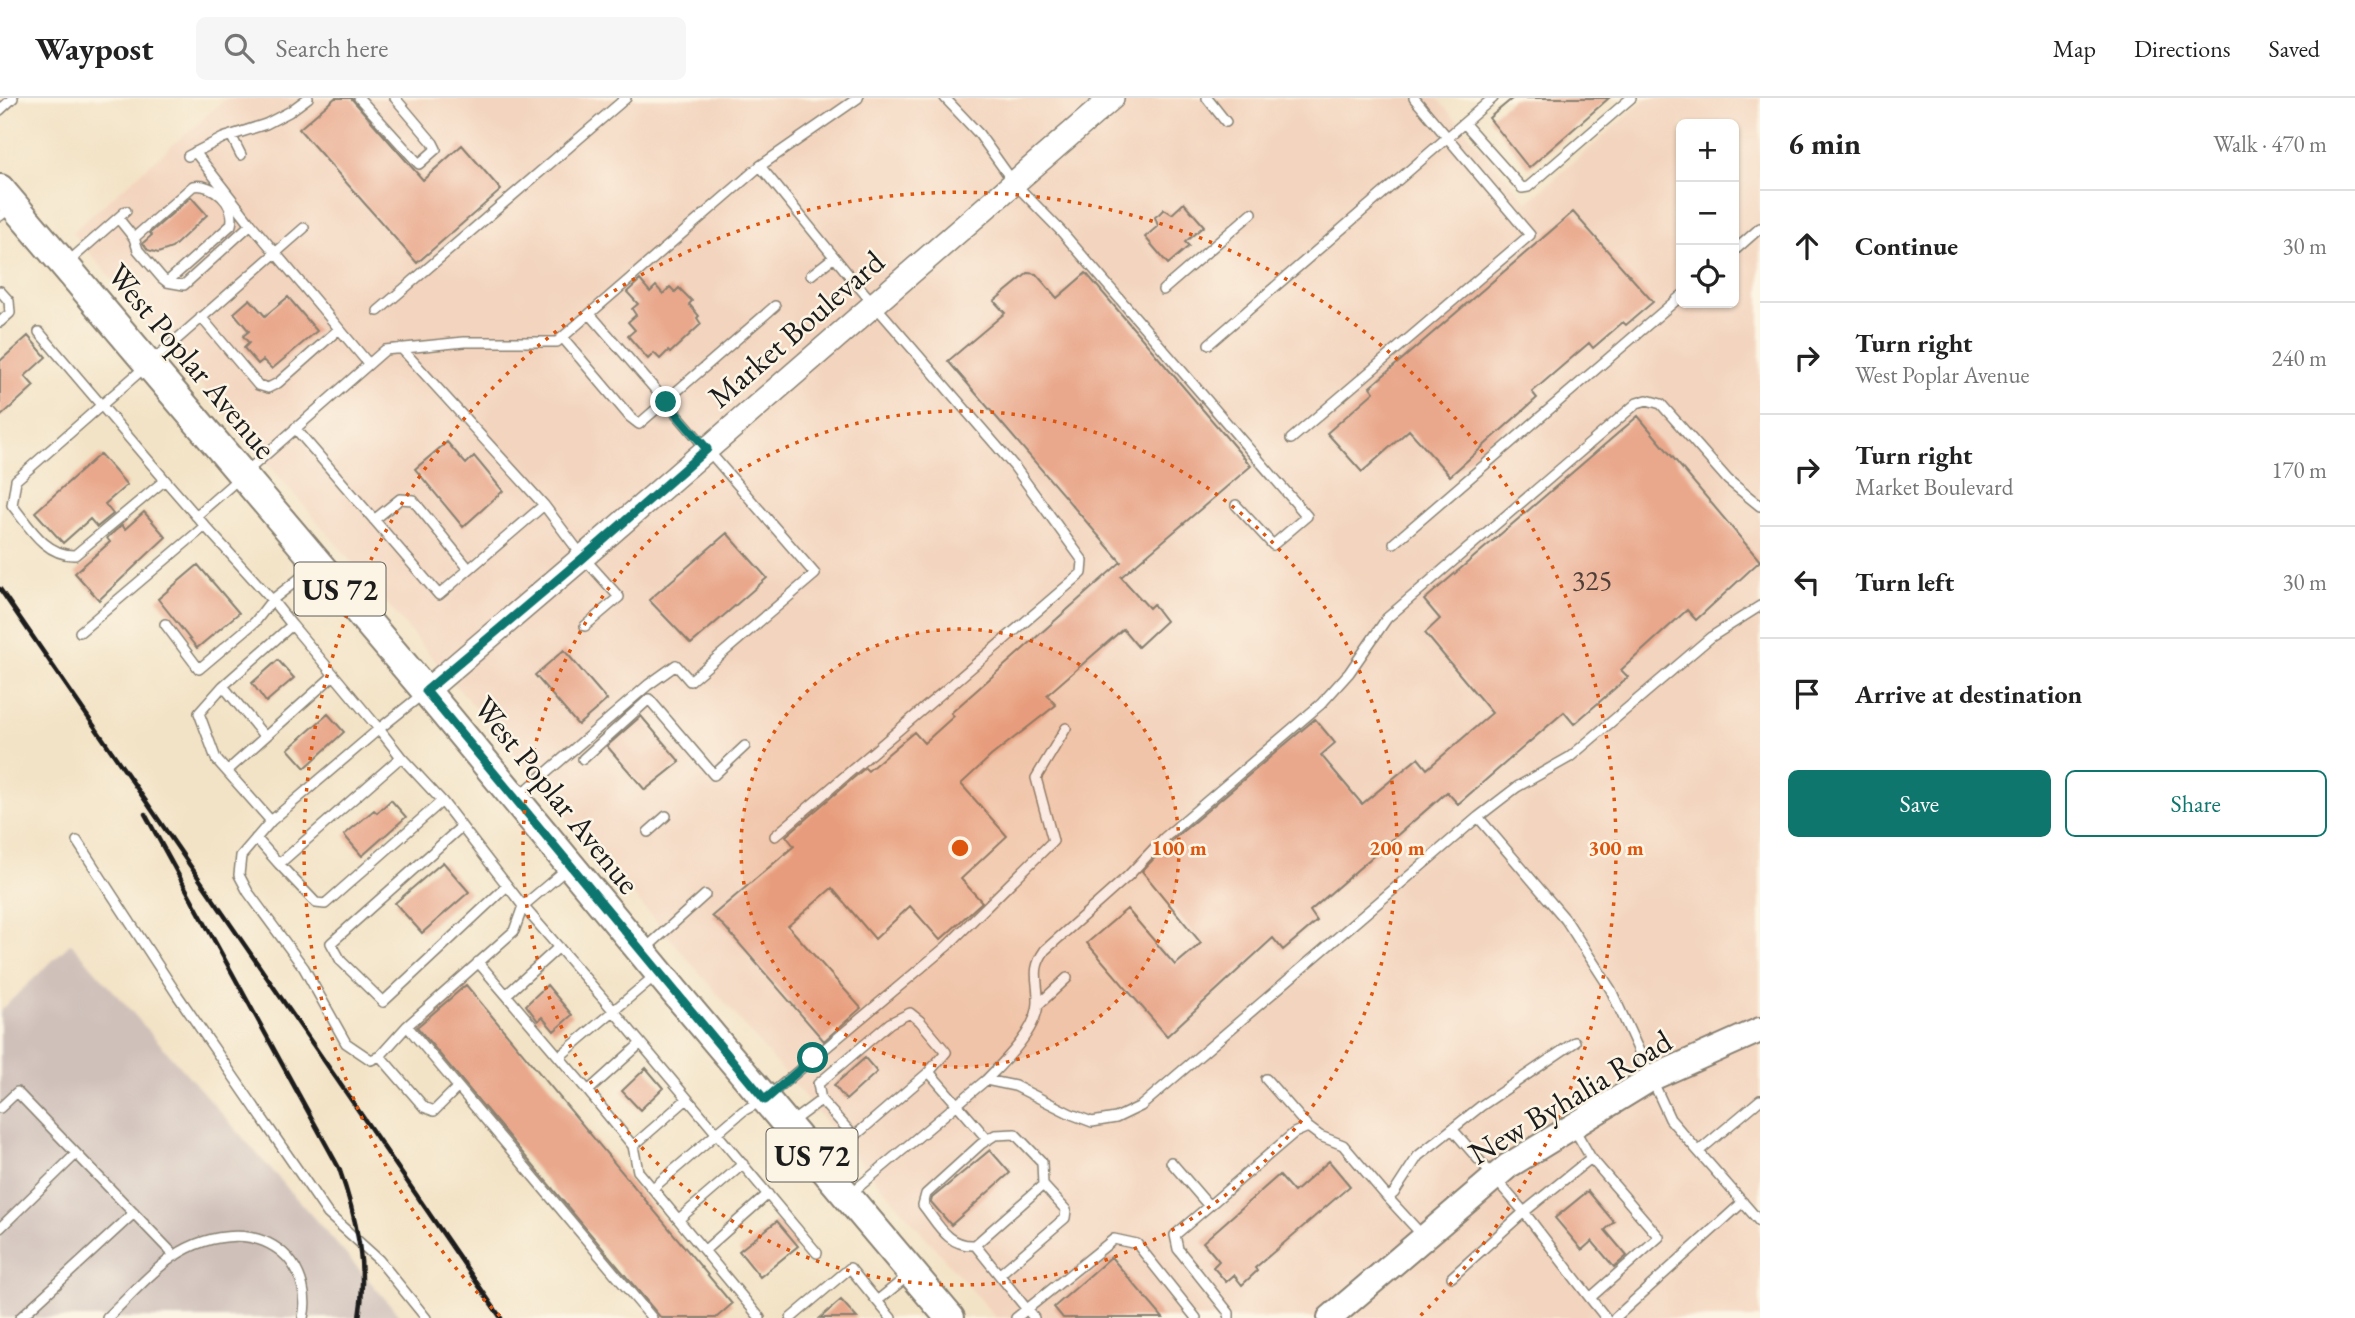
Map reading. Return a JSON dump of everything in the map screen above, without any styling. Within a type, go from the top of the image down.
[{"type":"main road","name":"West Poplar Avenue","points":[[4,204],[64,265],[318,563],[912,1273],[940,1312]]},
{"type":"main road","name":"New Byhalia Road","points":[[1330,1318],[1508,1166],[1652,1078],[1760,1030]]},
{"type":"street","name":"Market Boulevard","points":[[426,691],[1112,98]]},
{"type":"lane","points":[[0,110],[13,98]]},
{"type":"lane","points":[[308,98],[278,118],[231,135],[192,154],[368,363]]},
{"type":"lane","points":[[359,98],[419,164],[436,149],[396,98]]},
{"type":"lane","points":[[377,311],[626,98]]},
{"type":"lane","points":[[196,516],[385,350],[464,342],[556,342],[563,338],[760,166],[858,98]]},
{"type":"lane","points":[[945,98],[979,134],[1014,183],[1061,231],[1307,516],[1273,545],[1236,505]]},
{"type":"lane","points":[[1207,98],[1226,122]]},
{"type":"lane","points":[[1209,344],[1493,98]]},
{"type":"lane","points":[[1464,123],[1522,188],[1528,187],[1631,98]]},
{"type":"lane","points":[[1291,439],[1530,234],[1447,138],[1419,100]]},
{"type":"lane","points":[[231,135],[241,155]]},
{"type":"lane","points":[[760,166],[834,257],[1014,466],[1083,561],[1082,573],[775,836]]},
{"type":"lane","points":[[134,238],[194,186],[201,184],[211,187],[231,210],[231,225],[167,282]]},
{"type":"lane","points":[[64,265],[126,211]]},
{"type":"lane","points":[[1163,290],[1252,213]]},
{"type":"lane","points":[[118,218],[134,238],[138,250],[167,282],[184,285],[251,224]]},
{"type":"lane","points":[[165,480],[75,555],[64,555],[47,547],[12,505],[16,480],[303,228]]},
{"type":"lane","points":[[1739,247],[1760,228]]},
{"type":"lane","points":[[811,275],[834,257]]},
{"type":"lane","points":[[0,291],[9,301],[10,313],[0,322]]},
{"type":"lane","points":[[1394,543],[1676,300]]},
{"type":"lane","points":[[563,338],[630,417],[639,424],[775,306]]},
{"type":"lane","points":[[515,799],[648,685],[676,665],[690,681],[815,574],[590,314]]},
{"type":"lane","points":[[201,317],[258,385],[268,388],[278,383],[339,329]]},
{"type":"lane","points":[[38,332],[272,600],[401,757],[442,801],[523,906],[817,1253]]},
{"type":"lane","points":[[401,348],[544,505],[583,558],[619,597],[585,626]]},
{"type":"lane","points":[[1038,1005],[1035,976],[1037,961],[1045,950],[1128,876],[1164,838],[1321,704],[1349,673],[1387,618],[1637,403],[1647,400],[1661,404],[1728,480],[1760,506]]},
{"type":"lane","points":[[295,428],[439,595],[544,505]]},
{"type":"lane","points":[[374,520],[400,499],[413,500],[469,569]]},
{"type":"lane","points":[[80,632],[205,526]]},
{"type":"lane","points":[[165,624],[200,669],[255,622],[272,600],[318,563]]},
{"type":"lane","points":[[986,1080],[1015,1086],[1092,1122],[1115,1118],[1141,1106],[1478,817],[1517,787],[1570,757],[1711,637],[1760,606]]},
{"type":"lane","points":[[271,821],[216,759],[199,713],[223,686],[292,625]]},
{"type":"lane","points":[[227,771],[334,675]]},
{"type":"lane","points":[[223,686],[265,737]]},
{"type":"lane","points":[[426,691],[271,821],[241,856],[239,875],[247,892],[303,968],[346,1043],[372,1060],[380,1056],[407,1026],[514,931],[523,906],[571,866]]},
{"type":"lane","points":[[583,759],[649,699],[714,775],[746,746]]},
{"type":"lane","points":[[653,1188],[743,1111],[765,1100],[947,946],[1053,841],[1036,778],[1066,728]]},
{"type":"lane","points":[[279,864],[401,757]]},
{"type":"lane","points":[[256,838],[316,903],[325,904],[442,801]]},
{"type":"lane","points":[[648,832],[666,816]]},
{"type":"lane","points":[[1478,817],[1566,920],[1611,990],[1670,1119],[1759,1219]]},
{"type":"lane","points":[[461,827],[331,943],[341,961],[383,1002],[507,886]]},
{"type":"lane","points":[[77,841],[178,996],[328,1214],[379,1260],[426,1318]]},
{"type":"lane","points":[[559,1057],[613,1010],[705,895]]},
{"type":"lane","points":[[506,995],[559,947]]},
{"type":"lane","points":[[478,962],[633,1146],[638,1171],[760,1318]]},
{"type":"lane","points":[[848,1197],[958,1105],[1014,1052],[1038,1005],[1067,978]]},
{"type":"lane","points":[[910,1013],[946,1052],[929,1072],[857,1134],[850,1133],[821,1100],[818,1084],[890,1023],[910,1013]]},
{"type":"lane","points":[[407,1026],[652,1318]]},
{"type":"lane","points":[[1388,1198],[1418,1156],[1481,1106],[1575,1042]]},
{"type":"lane","points":[[588,1091],[640,1044]]},
{"type":"lane","points":[[380,1056],[424,1107],[434,1111],[458,1087]]},
{"type":"lane","points":[[929,1072],[988,1140]]},
{"type":"lane","points":[[1266,1079],[1308,1127],[1320,1136],[1343,1145],[1424,1237]]},
{"type":"lane","points":[[0,1108],[17,1093],[175,1256]]},
{"type":"lane","points":[[633,1146],[687,1099]]},
{"type":"lane","points":[[787,1125],[821,1100]]},
{"type":"lane","points":[[1699,1152],[1760,1100]]},
{"type":"lane","points":[[1229,1318],[1228,1313],[1178,1248],[1175,1235],[1294,1133],[1308,1127]]},
{"type":"lane","points":[[1572,1127],[1591,1158],[1659,1237],[1590,1298]]},
{"type":"lane","points":[[1454,1129],[1606,1318]]},
{"type":"lane","points":[[1000,1274],[1065,1218],[1066,1210],[1043,1185],[1042,1162],[1015,1134],[995,1135],[926,1194],[923,1205],[952,1241],[963,1246],[975,1245],[1043,1185]]},
{"type":"lane","points":[[0,1228],[76,1154]]},
{"type":"lane","points":[[1452,1277],[1591,1158]]},
{"type":"lane","points":[[1171,1162],[1209,1206]]},
{"type":"lane","points":[[679,1219],[743,1164]]},
{"type":"lane","points":[[705,1251],[768,1194]]},
{"type":"lane","points":[[1615,1318],[1743,1202]]},
{"type":"lane","points":[[20,1318],[134,1213]]},
{"type":"lane","points":[[107,1318],[166,1261],[202,1241],[237,1235],[270,1242],[290,1260],[304,1287],[303,1318]]},
{"type":"lane","points":[[1016,1318],[1114,1239],[1137,1244],[1196,1318]]},
{"type":"lane","points":[[975,1245],[1034,1318]]},
{"type":"lane","points":[[791,1318],[850,1268],[877,1301],[885,1316]]},
{"type":"lane","points":[[877,1301],[912,1273]]},
{"type":"shaded area","points":[[227,98],[1437,98],[1528,202],[1647,98],[1760,98],[1760,1318],[996,1318],[848,1148],[72,232]]},
{"type":"shaded area","points":[[71,943],[402,1318],[0,1318],[0,1011]]},
{"type":"building","points":[[335,98],[351,98],[423,180],[462,145],[501,190],[417,263],[299,129]]},
{"type":"building","points":[[1513,98],[1609,98],[1529,168],[1489,118]]},
{"type":"building","points":[[191,197],[207,215],[172,248],[158,253],[148,250],[143,243],[152,235],[150,233]]},
{"type":"building","points":[[1184,203],[1204,226],[1185,242],[1189,246],[1168,264],[1145,237],[1158,226],[1155,217],[1164,209],[1172,214]]},
{"type":"building","points":[[1573,212],[1653,302],[1626,325],[1623,322],[1593,348],[1589,343],[1532,392],[1537,398],[1450,476],[1409,430],[1362,472],[1327,433],[1374,392],[1370,387]]},
{"type":"building","points":[[1028,273],[1036,274],[1057,298],[1086,273],[1251,466],[1121,577],[1149,608],[1153,604],[1166,621],[1138,647],[1123,629],[1047,695],[1056,705],[991,756],[961,784],[1007,836],[961,879],[982,902],[940,940],[910,906],[875,939],[832,888],[788,926],[861,1008],[824,1041],[724,926],[712,916],[794,846],[786,836],[865,768],[868,771],[914,732],[924,743],[954,716],[951,713],[1121,562],[948,361],[1005,313],[994,301]]},
{"type":"building","points":[[640,280],[650,292],[656,286],[663,294],[670,287],[675,292],[679,288],[692,301],[689,304],[699,316],[697,318],[701,324],[660,359],[654,353],[648,359],[628,336],[635,330],[628,322],[636,315],[632,309],[638,304],[627,292]]},
{"type":"building","points":[[288,297],[317,331],[272,369],[263,360],[258,364],[244,348],[249,343],[243,336],[249,331],[234,313],[250,299],[265,316]]},
{"type":"building","points":[[28,336],[46,357],[25,376],[34,386],[0,417],[0,361]]},
{"type":"building","points":[[1638,416],[1760,561],[1696,620],[1687,610],[1621,670],[1628,677],[1574,724],[1564,712],[1458,804],[1447,792],[1310,911],[1317,921],[1283,950],[1273,938],[1167,1036],[1087,943],[1127,909],[1175,965],[1201,943],[1142,871],[1169,843],[1315,719],[1335,743],[1321,755],[1362,804],[1418,758],[1427,769],[1492,713],[1425,633],[1440,619],[1424,600]]},
{"type":"building","points":[[447,442],[466,464],[474,456],[503,491],[463,527],[415,469]]},
{"type":"building","points":[[100,454],[127,485],[105,504],[113,514],[97,527],[90,519],[63,543],[35,512]]},
{"type":"building","points":[[144,512],[166,537],[99,600],[75,573],[110,542],[107,538],[122,525],[125,529]]},
{"type":"building","points":[[727,533],[767,578],[691,644],[649,600]]},
{"type":"building","points":[[198,565],[239,613],[197,648],[158,599]]},
{"type":"building","points":[[564,650],[607,700],[578,725],[535,675]]},
{"type":"building","points":[[278,660],[294,678],[266,702],[252,683]]},
{"type":"building","points":[[328,714],[344,732],[305,768],[288,749]]},
{"type":"building","points":[[641,716],[680,762],[645,790],[607,746]]},
{"type":"building","points":[[391,800],[406,817],[362,856],[344,835],[374,810],[377,813]]},
{"type":"building","points":[[443,862],[469,892],[422,933],[395,903]]},
{"type":"building","points":[[466,985],[732,1304],[716,1318],[661,1318],[417,1027]]},
{"type":"building","points":[[547,985],[572,1015],[554,1031],[542,1017],[538,1021],[526,1005]]},
{"type":"building","points":[[865,1058],[877,1072],[846,1100],[834,1085]]},
{"type":"building","points":[[646,1068],[663,1088],[640,1110],[622,1091]]},
{"type":"building","points":[[990,1150],[1010,1173],[951,1225],[931,1202],[932,1198]]},
{"type":"building","points":[[1329,1161],[1350,1186],[1255,1268],[1257,1271],[1242,1285],[1234,1275],[1226,1282],[1213,1267],[1219,1261],[1203,1242],[1279,1175],[1294,1192]]},
{"type":"building","points":[[1588,1191],[1614,1222],[1605,1230],[1627,1256],[1614,1267],[1592,1241],[1582,1250],[1555,1218]]},
{"type":"building","points":[[777,1221],[798,1246],[760,1277],[739,1251]]},
{"type":"building","points":[[1111,1257],[1163,1318],[1063,1318],[1054,1307]]},
{"type":"building","points":[[841,1300],[857,1318],[820,1318]]},
{"type":"railway","points":[[0,589],[501,1318]]},
{"type":"railway","points":[[145,814],[339,1168],[359,1242],[362,1280],[359,1318]]},
{"type":"route","points":[[666,402],[707,449],[426,691],[765,1100],[813,1058]]}]
